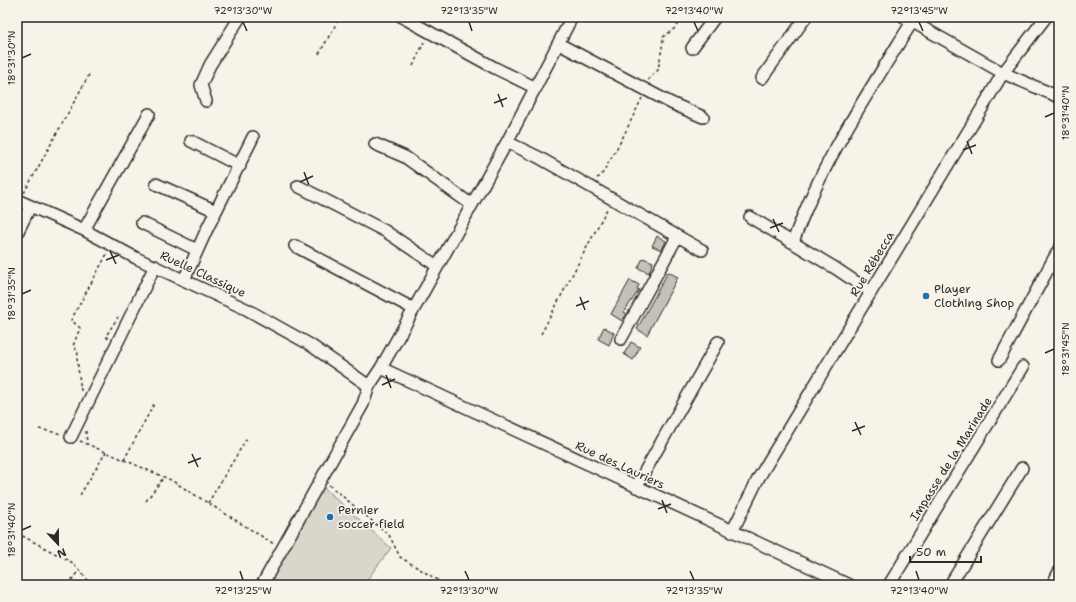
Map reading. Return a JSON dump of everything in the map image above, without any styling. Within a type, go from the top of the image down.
[{"type":"street","points":[[206,101],[201,85],[210,65],[240,17]]},
{"type":"street","points":[[402,17],[495,68],[536,88]]},
{"type":"street","points":[[262,585],[363,404],[369,386],[381,368],[507,142],[572,17]]},
{"type":"street","points":[[692,48],[715,17]]},
{"type":"street","points":[[762,78],[806,17]]},
{"type":"street","name":"Rue Rébecca","points":[[732,532],[758,479],[1003,73],[1046,17]]},
{"type":"street","points":[[793,242],[799,225],[839,140],[908,19],[1003,73],[1057,94]]},
{"type":"street","points":[[559,44],[703,117]]},
{"type":"street","points":[[84,230],[149,114]]},
{"type":"street","points":[[184,280],[197,250],[240,166],[253,137]]},
{"type":"street","points":[[191,140],[240,166]]},
{"type":"street","points":[[507,142],[702,250]]},
{"type":"street","points":[[375,144],[405,157],[472,205]]},
{"type":"street","points":[[156,184],[216,211]]},
{"type":"street","points":[[298,186],[385,231],[437,266]]},
{"type":"street","name":"Ruelle Classique","points":[[18,201],[84,230],[112,246],[246,309],[302,340],[369,386]]},
{"type":"street","points":[[17,233],[30,207]]},
{"type":"street","points":[[750,217],[793,242],[871,292]]},
{"type":"street","points":[[142,223],[197,250]]},
{"type":"street","points":[[621,339],[677,237]]},
{"type":"street","points":[[295,246],[414,309]]},
{"type":"street","points":[[999,360],[1059,249]]},
{"type":"street","points":[[71,437],[155,266]]},
{"type":"street","points":[[636,487],[718,342]]},
{"type":"street","name":"Impasse de la Marinade","points":[[889,585],[1023,367]]},
{"type":"street","name":"Rue des Lauriers","points":[[381,368],[849,585]]},
{"type":"street","points":[[950,585],[1022,468]]},
{"type":"street","points":[[1052,585],[1059,572]]},
{"type":"path","points":[[319,54],[340,17]]},
{"type":"path","points":[[585,184],[601,176],[608,165],[642,98],[643,87],[658,70],[662,38],[674,28],[683,17]]},
{"type":"path","points":[[413,66],[429,31]]},
{"type":"path","points":[[18,201],[42,163],[90,73]]},
{"type":"path","points":[[541,334],[612,200]]},
{"type":"path","points":[[82,394],[77,359],[78,352],[72,346],[80,328],[72,320],[112,246]]},
{"type":"path","points":[[124,460],[155,402]]},
{"type":"path","points":[[84,411],[87,444]]},
{"type":"path","points":[[39,429],[71,437],[164,477],[283,549]]},
{"type":"path","points":[[208,503],[247,438]]},
{"type":"path","points":[[80,495],[106,452]]},
{"type":"path","points":[[146,501],[164,477]]},
{"type":"path","points":[[322,479],[389,535],[400,557],[446,585]]},
{"type":"path","points":[[17,533],[73,563],[92,585]]},
{"type":"path","points":[[68,585],[79,570]]},
{"type":"shaded area","name":"Pernier soccer field","points":[[322,486],[391,548],[363,585],[266,585]]},
{"type":"building","points":[[657,236],[666,241],[662,250],[652,246]]},
{"type":"building","points":[[643,258],[653,262],[649,273],[638,268]]},
{"type":"building","points":[[668,272],[678,277],[647,335],[637,329]]},
{"type":"building","points":[[630,280],[639,285],[637,289],[639,290],[624,312],[627,314],[622,321],[611,314]]},
{"type":"building","points":[[604,327],[614,333],[609,345],[598,339]]},
{"type":"building","points":[[631,342],[640,347],[633,360],[624,354]]},
{"type":"place","name":"Player Clothing Shop","points":[[926,296]]},
{"type":"place","name":"Pernier soccer field","points":[[330,517]]}]
